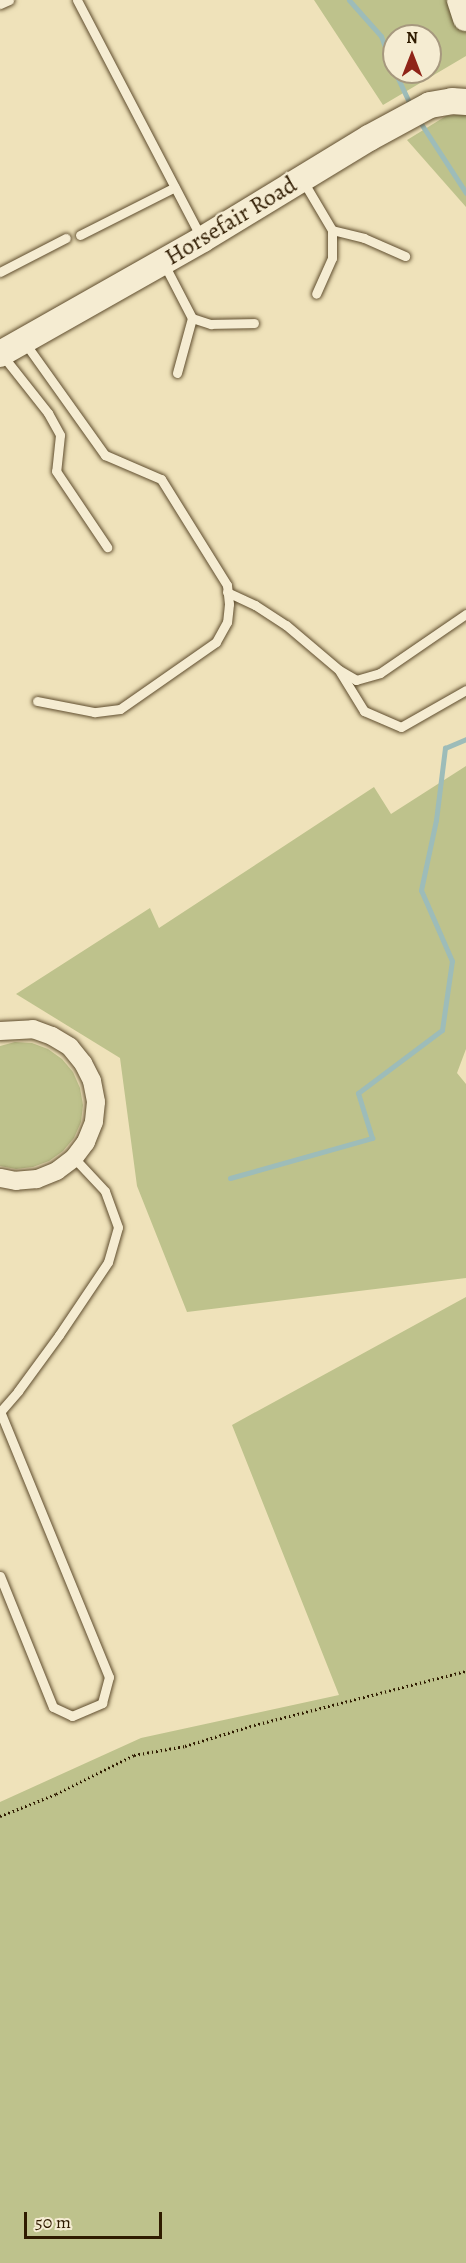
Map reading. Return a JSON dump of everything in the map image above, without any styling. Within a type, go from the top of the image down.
[{"type":"street","points":[[460,0],[466,18]]},
{"type":"street","name":"Horsefair Road","points":[[1,354],[163,262],[369,138],[430,105],[452,101],[466,102]]},
{"type":"street","points":[[0,1178],[16,1181],[37,1179],[57,1171],[74,1158],[86,1142],[94,1122],[96,1102],[92,1081],[83,1063],[70,1047],[52,1036],[33,1029],[4,1027]]},
{"type":"lane","points":[[0,4],[9,0]]},
{"type":"lane","points":[[77,0],[202,239]]},
{"type":"lane","points":[[301,179],[332,230],[332,258],[316,294]]},
{"type":"lane","points":[[80,235],[175,187]]},
{"type":"lane","points":[[332,230],[364,238],[405,256]]},
{"type":"lane","points":[[0,272],[66,238]]},
{"type":"lane","points":[[163,262],[192,318],[177,373]]},
{"type":"lane","points":[[192,318],[211,324],[254,323]]},
{"type":"lane","points":[[23,341],[105,455],[161,479],[226,585],[229,604],[226,622],[216,642],[120,709],[94,712],[37,701]]},
{"type":"lane","points":[[1,354],[52,420],[60,435],[57,471],[107,547]]},
{"type":"lane","points":[[227,592],[255,605],[286,625],[339,670],[356,680],[380,673],[447,624],[466,614]]},
{"type":"lane","points":[[339,670],[364,711],[401,727],[466,690]]},
{"type":"lane","points":[[0,1576],[53,1707],[72,1716],[102,1703],[109,1677],[0,1411],[46,1354],[108,1262],[118,1227],[105,1191],[74,1158]]},
{"type":"path","points":[[0,1816],[56,1794],[134,1755],[185,1746],[254,1725],[466,1671]]},
{"type":"green space","points":[[314,0],[466,0],[466,56],[442,70],[442,24],[382,24],[382,84],[419,84],[383,105]]},
{"type":"green space","points":[[466,114],[466,207],[407,140],[446,116]]},
{"type":"green space","points":[[466,766],[466,1049],[457,1073],[466,1084],[466,1278],[187,1312],[137,1186],[120,1058],[16,994],[150,908],[159,928],[374,787],[391,814]]},
{"type":"green space","points":[[15,1042],[32,1043],[48,1049],[62,1059],[73,1072],[80,1088],[83,1105],[81,1122],[74,1138],[63,1151],[49,1161],[33,1167],[16,1169],[0,1166],[0,1046]]},
{"type":"green space","points":[[466,1297],[466,2263],[0,2263],[0,1802],[141,1738],[339,1695],[232,1425]]},
{"type":"waterway","points":[[349,0],[382,39]]},
{"type":"waterway","points":[[401,84],[412,108]]},
{"type":"waterway","points":[[418,119],[466,193]]},
{"type":"waterway","points":[[230,1178],[372,1138],[358,1093],[442,1030],[452,961],[421,890],[436,820],[445,748],[466,739]]}]
